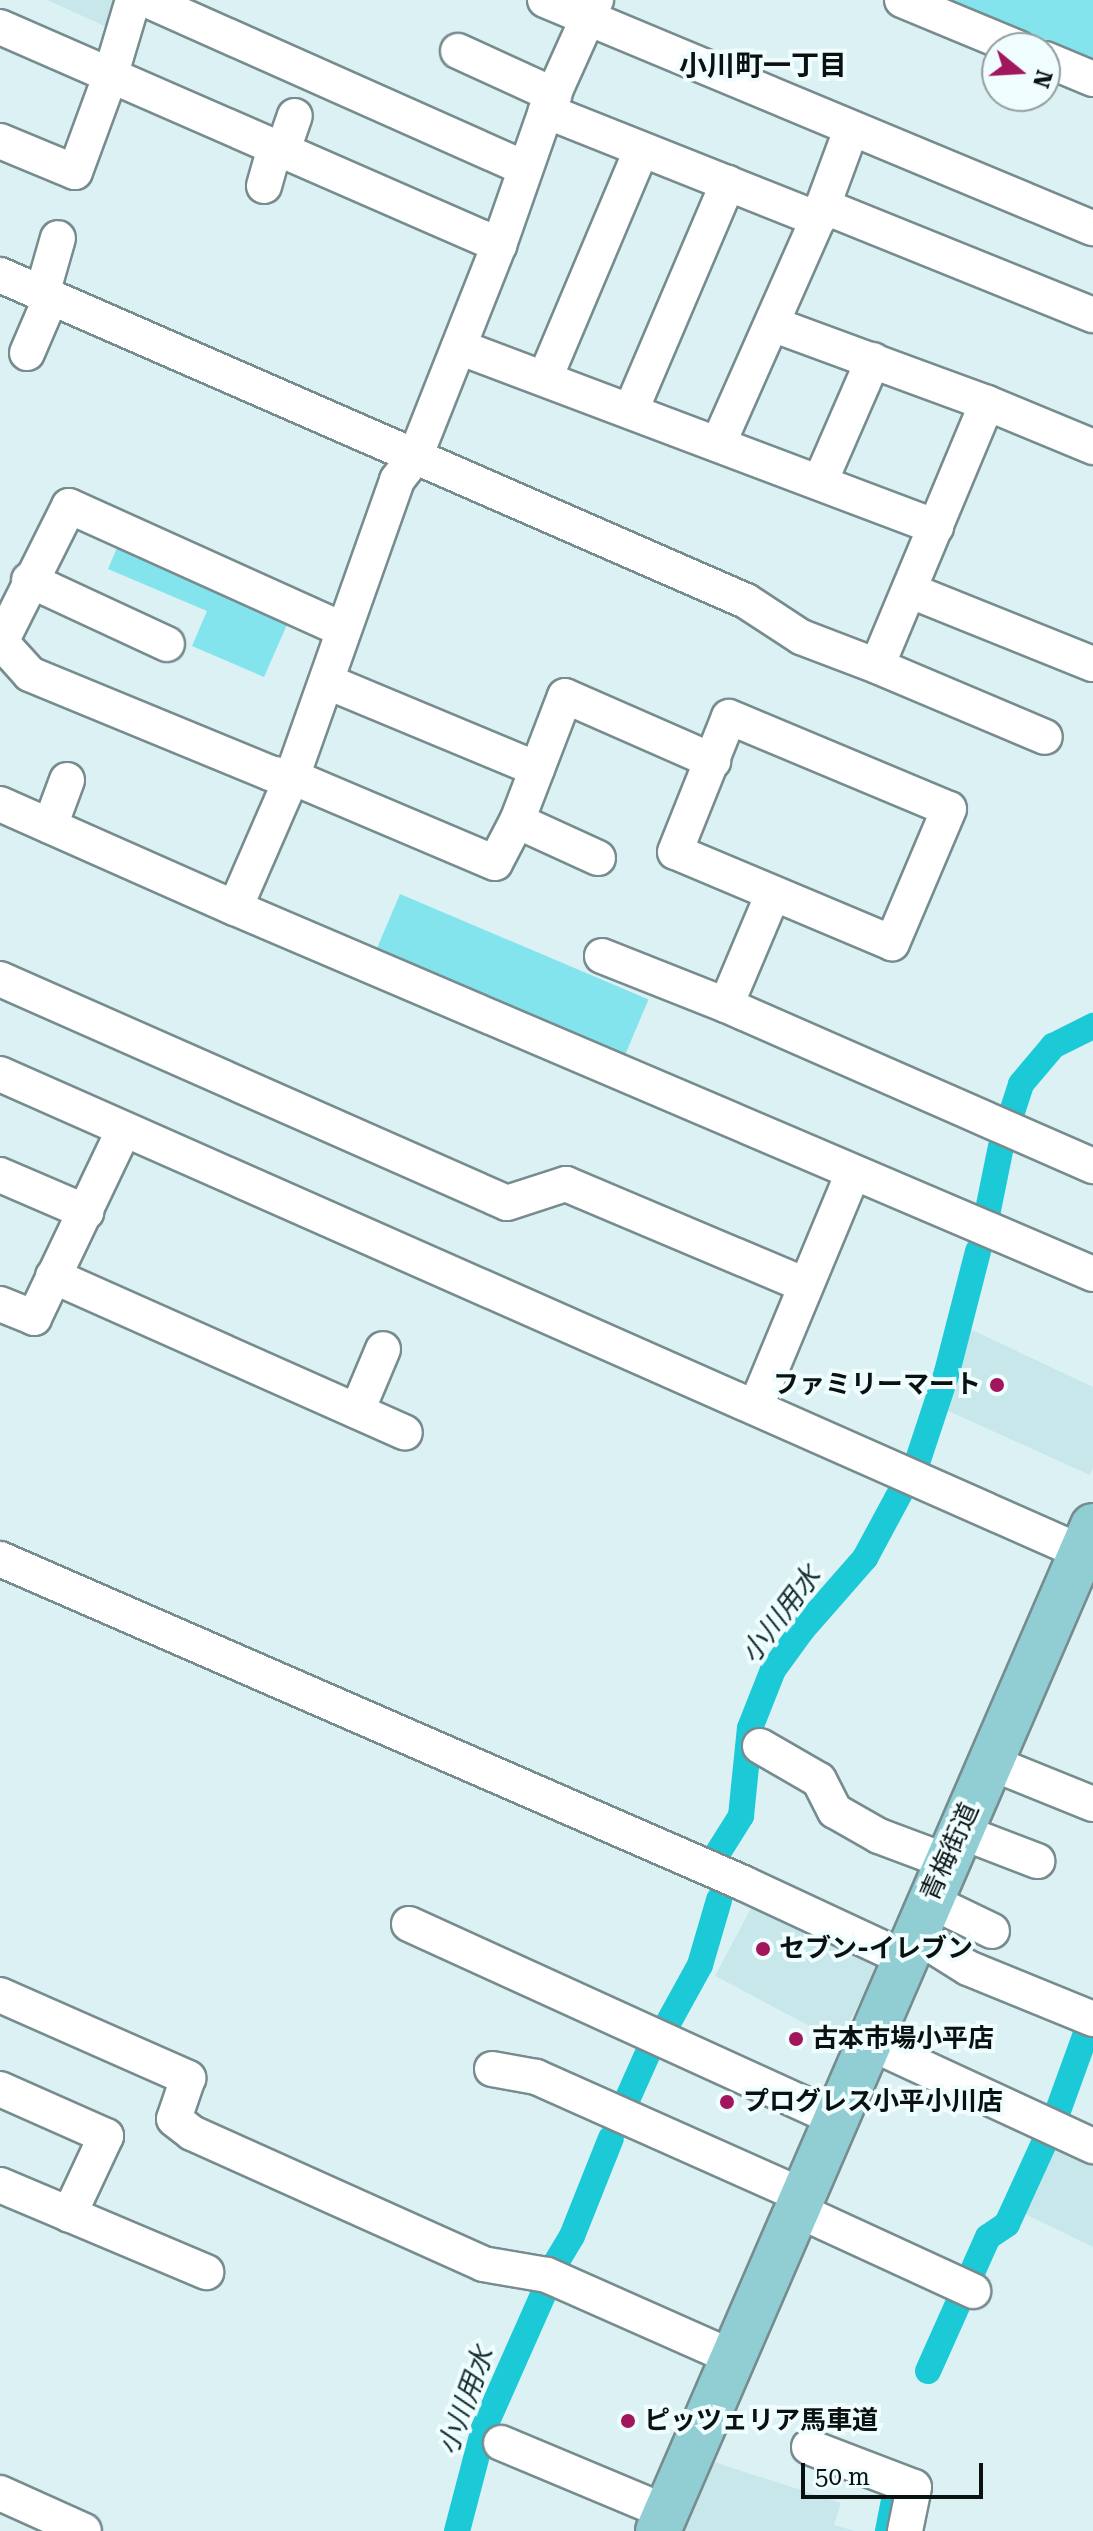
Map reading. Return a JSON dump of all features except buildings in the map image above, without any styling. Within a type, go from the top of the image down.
[{"type":"main road","name":"青梅街道","points":[[662,2522],[1087,1539]]},
{"type":"street","points":[[0,141],[75,172],[110,77],[133,0]]},
{"type":"street","points":[[147,0],[524,168]]},
{"type":"street","points":[[545,0],[592,10],[851,130],[1092,228]]},
{"type":"street","points":[[902,0],[981,33]]},
{"type":"street","points":[[235,908],[292,777],[328,682],[342,629],[397,480],[415,457],[499,245],[524,168],[592,10]]},
{"type":"street","points":[[0,27],[499,245]]},
{"type":"street","points":[[458,51],[641,151],[820,212],[1093,315]]},
{"type":"street","points":[[1061,66],[1093,79]]},
{"type":"street","points":[[264,186],[295,116]]},
{"type":"street","points":[[719,442],[820,212],[851,130]]},
{"type":"street","points":[[545,378],[641,151]]},
{"type":"street","points":[[631,410],[728,183]]},
{"type":"street","points":[[27,353],[46,295],[58,238]]},
{"type":"street","points":[[0,275],[746,601],[801,637],[1045,737]]},
{"type":"street","points":[[772,324],[987,403],[1091,446]]},
{"type":"street","points":[[459,347],[719,442],[936,527]]},
{"type":"street","points":[[820,482],[873,360]]},
{"type":"street","points":[[877,666],[911,591],[987,403]]},
{"type":"street","points":[[342,629],[69,506],[5,617],[1,642],[30,674],[270,773],[292,777],[495,863],[517,821],[565,696],[713,761]]},
{"type":"street","points":[[29,580],[167,644]]},
{"type":"street","points":[[911,591],[1093,664]]},
{"type":"street","points":[[328,682],[537,769]]},
{"type":"street","points":[[729,717],[949,809],[892,943],[773,894],[675,852],[729,717]]},
{"type":"street","points":[[50,826],[67,780]]},
{"type":"street","points":[[0,804],[235,908],[1093,1274]]},
{"type":"street","points":[[517,821],[598,858]]},
{"type":"street","points":[[726,1005],[773,894]]},
{"type":"street","points":[[602,956],[726,1005],[1093,1166]]},
{"type":"street","points":[[0,979],[507,1203],[566,1184],[805,1285]]},
{"type":"street","points":[[0,1074],[756,1406],[1087,1539]]},
{"type":"street","points":[[0,1304],[34,1318],[124,1129]]},
{"type":"street","points":[[756,1406],[853,1173]]},
{"type":"street","points":[[0,1175],[86,1212]]},
{"type":"street","points":[[53,1276],[405,1433]]},
{"type":"street","points":[[357,1411],[383,1349]]},
{"type":"street","points":[[0,1559],[729,1877],[915,1931],[992,1931]]},
{"type":"street","points":[[760,1746],[819,1780],[835,1811],[879,1836],[1037,1861]]},
{"type":"street","points":[[989,1762],[1093,1804]]},
{"type":"street","points":[[409,1924],[836,2119]]},
{"type":"street","points":[[915,1931],[968,1968],[1093,2019]]},
{"type":"street","points":[[0,1995],[188,2078],[174,2119],[192,2133],[483,2264],[547,2275],[734,2358]]},
{"type":"street","points":[[870,2043],[1093,2146]]},
{"type":"street","points":[[492,2069],[536,2077],[800,2203],[963,2287]]},
{"type":"street","points":[[0,2089],[106,2136],[69,2215]]},
{"type":"street","points":[[0,2185],[206,2272]]},
{"type":"street","points":[[501,2443],[662,2522]]},
{"type":"street","points":[[809,2447],[914,2487],[905,2531]]},
{"type":"street","points":[[0,2493],[84,2531]]},
{"type":"shaded area","points":[[47,0],[116,0],[109,28]]},
{"type":"shaded area","points":[[926,0],[1093,0],[1093,69],[1061,56],[1061,32],[1003,32]]},
{"type":"shaded area","points":[[119,543],[289,620],[264,677],[192,646],[207,611],[108,569]]},
{"type":"shaded area","points":[[400,894],[649,999],[622,1063],[373,958]]},
{"type":"shaded area","points":[[968,1328],[1093,1387],[1093,1468],[1090,1475],[944,1409]]},
{"type":"shaded area","points":[[756,1899],[880,1965],[839,2042],[715,1976]]},
{"type":"shaded area","points":[[1053,2143],[1093,2155],[1093,2247],[1021,2212]]},
{"type":"shaded area","points":[[714,2462],[841,2503],[834,2525],[855,2531],[683,2531]]},
{"type":"waterway","name":"小川用水","points":[[1012,1112],[1021,1084],[1053,1046],[1093,1026]]},
{"type":"waterway","name":"小川用水","points":[[987,1215],[1001,1146]]},
{"type":"waterway","name":"小川用水","points":[[916,1466],[947,1372],[978,1251]]},
{"type":"waterway","name":"小川用水","points":[[725,1870],[714,1859],[741,1816],[750,1728],[773,1670],[802,1630],[865,1558],[900,1493]]},
{"type":"waterway","name":"小川用水","points":[[667,2025],[700,1965],[719,1900]]},
{"type":"waterway","points":[[928,2371],[988,2237],[1007,2224],[1055,2119],[1085,2036]]},
{"type":"waterway","name":"小川用水","points":[[627,2100],[647,2055]]},
{"type":"waterway","name":"小川用水","points":[[557,2261],[572,2236],[611,2138]]},
{"type":"waterway","name":"小川用水","points":[[457,2531],[484,2428],[543,2295]]},
{"type":"waterway","points":[[888,2531],[894,2499]]},
{"type":"place","name":"ファミリーマート","points":[[997,1385]]},
{"type":"place","name":"セブン-イレブン","points":[[763,1949]]},
{"type":"place","name":"古本市場小平店","points":[[796,2039]]},
{"type":"place","name":"プログレス小平小川店","points":[[727,2102]]},
{"type":"place","name":"ピッツェリア馬車道","points":[[628,2421]]},
{"type":"district","name":"小川町一丁目","points":[[763,66]]}]
